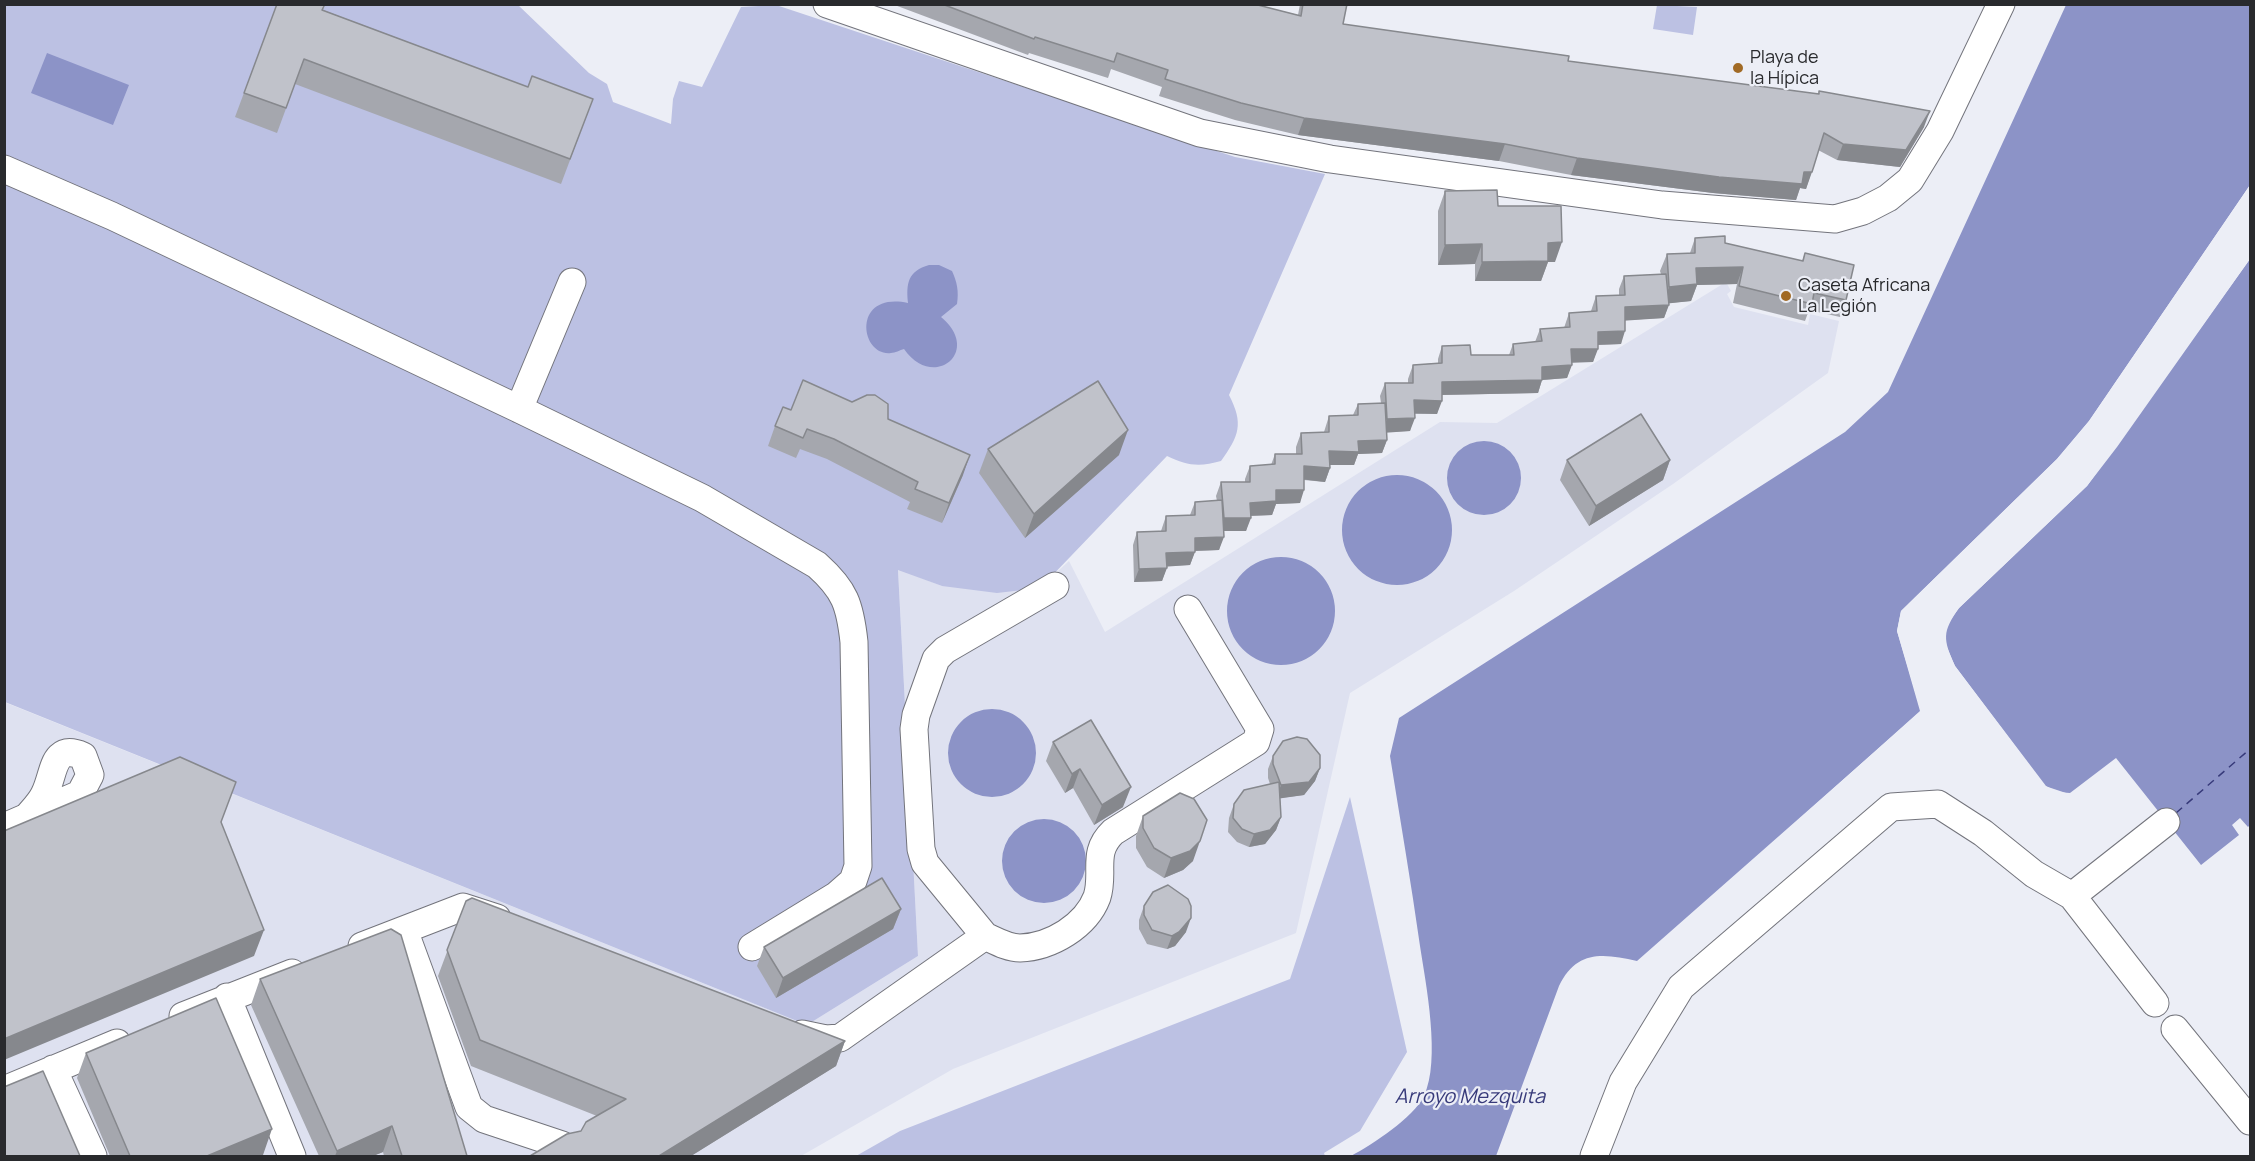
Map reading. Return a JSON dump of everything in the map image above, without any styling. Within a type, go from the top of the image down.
[{"type":"lane","points":[[827,4],[1200,133],[1232,141],[1330,159],[1662,205],[1835,219],[1863,211],[1888,198],[1910,180],[1940,130],[2001,4]]},
{"type":"lane","points":[[4,169],[112,216],[519,409],[722,510],[817,565],[833,579],[845,595],[851,615],[854,642],[858,866],[853,881],[837,895],[752,947]]},
{"type":"lane","points":[[519,409],[572,282]]},
{"type":"lane","points":[[1055,586],[945,650],[930,672],[916,715],[913,745],[921,849],[925,863],[985,936],[1019,948],[1054,940],[1074,927],[1090,912],[1098,894],[1099,856],[1103,841],[1113,832],[1258,739],[1260,729],[1188,609]]},
{"type":"lane","points":[[1594,1156],[1623,1082],[1681,987],[1891,807],[1938,804],[1983,833],[2034,874],[2072,896],[2155,1003]]},
{"type":"lane","points":[[2072,896],[2166,822]]},
{"type":"lane","points":[[4,1090],[227,997],[463,907],[516,925]]},
{"type":"lane","points":[[404,930],[469,1107],[484,1119],[562,1145]]},
{"type":"lane","points":[[780,1025],[813,1038],[840,1038],[985,936]]},
{"type":"lane","points":[[227,997],[292,1156]]},
{"type":"lane","points":[[2175,1029],[2250,1121]]},
{"type":"lane","points":[[52,1070],[93,1156]]},
{"type":"shaded area","points":[[4,5],[518,5],[589,73],[607,84],[613,102],[671,124],[673,99],[679,81],[702,87],[741,7],[776,5],[1235,157],[1325,174],[1229,395],[1238,422],[1232,444],[1221,461],[1194,464],[1167,456],[1047,581],[1023,590],[997,593],[942,586],[898,570],[918,956],[807,1025],[5,702]]},
{"type":"shaded area","points":[[1657,5],[1697,7],[1693,35],[1653,29]]},
{"type":"shaded area","points":[[1726,282],[1731,291],[1727,294],[1734,307],[1808,325],[1810,314],[1839,321],[1828,373],[1673,484],[1514,591],[1350,693],[1296,933],[953,1069],[801,1156],[5,1156],[4,702],[807,1025],[918,956],[898,569],[942,586],[1047,581],[1069,561],[1105,632],[1440,422],[1497,423]]},
{"type":"shaded area","points":[[1350,797],[1407,1052],[1360,1131],[1324,1153],[1325,1156],[856,1156],[900,1131],[1290,979]]},
{"type":"water","name":"Arroyo Mezquita","points":[[2066,5],[2250,5],[2250,185],[2089,421],[2057,459],[1901,611],[1897,631],[1921,711],[1637,961],[1613,956],[1592,957],[1582,960],[1566,974],[1559,986],[1496,1156],[1351,1156],[1392,1130],[1419,1104],[1429,1081],[1431,1063],[1431,1022],[1390,756],[1399,718],[1845,432],[1888,392]]},
{"type":"water","points":[[47,53],[129,85],[113,125],[31,93]]},
{"type":"water","points":[[2250,259],[2250,825],[2248,827],[2240,818],[2232,825],[2239,835],[2201,865],[2116,758],[2070,793],[2057,792],[2046,786],[1955,666],[1948,649],[1946,636],[1950,623],[1959,608],[2087,486]]},
{"type":"water","points":[[929,265],[939,265],[952,271],[958,291],[957,304],[941,317],[953,330],[957,343],[955,354],[949,362],[940,367],[928,367],[916,361],[904,349],[893,353],[880,352],[868,336],[866,325],[869,315],[877,306],[890,302],[908,303],[907,289],[910,279],[917,271]]},
{"type":"water","points":[[1484,441],[1498,444],[1510,452],[1518,464],[1521,478],[1518,492],[1510,504],[1498,512],[1484,515],[1470,512],[1458,504],[1450,492],[1447,478],[1450,464],[1458,452],[1470,444]]},
{"type":"water","points":[[1397,475],[1418,479],[1436,491],[1448,509],[1452,530],[1448,551],[1436,569],[1418,581],[1397,585],[1376,581],[1358,569],[1346,551],[1342,530],[1346,509],[1358,491],[1376,479]]},
{"type":"water","points":[[1281,557],[1302,561],[1319,573],[1331,590],[1335,611],[1331,632],[1319,649],[1302,661],[1281,665],[1260,661],[1243,649],[1231,632],[1227,611],[1231,590],[1243,573],[1260,561]]},
{"type":"water","points":[[983,709],[1001,709],[1017,716],[1029,728],[1036,744],[1036,762],[1029,778],[1017,790],[1001,797],[983,797],[967,790],[955,778],[948,762],[948,744],[955,728],[967,716]]},
{"type":"water","points":[[1036,819],[1052,819],[1068,826],[1079,837],[1086,853],[1083,877],[1074,891],[1052,903],[1036,903],[1020,896],[1009,885],[1002,869],[1002,853],[1009,837],[1020,826]]},
{"type":"pier","points":[[2250,185],[2250,190],[2091,423],[2059,462],[1904,612],[1900,631],[1923,712],[1637,964],[1920,711],[1897,631],[1901,611],[2057,459],[2089,421]]},
{"type":"pier","points":[[2250,256],[2117,447],[2087,486],[1959,608],[1946,626],[1946,645],[1955,666],[2045,786],[2072,795],[2056,795],[2043,788],[1952,667],[1943,646],[1944,625],[1957,606],[2085,484]]},
{"type":"building","points":[[277,4],[325,4],[322,10],[528,87],[532,76],[593,99],[570,159],[304,59],[286,108],[244,93]]},
{"type":"building","points":[[942,4],[1254,4],[1301,16],[1303,4],[1347,4],[1343,24],[1569,56],[1568,61],[1819,94],[1819,91],[1930,111],[1906,150],[1843,144],[1824,133],[1812,172],[1804,172],[1802,184],[1719,177],[1577,158],[1505,144],[1304,118],[1241,103],[1165,79],[1168,70],[1117,53],[1114,62],[1035,37],[1034,39]]},
{"type":"building","points":[[1497,190],[1498,206],[1561,206],[1562,242],[1548,243],[1548,261],[1482,262],[1482,244],[1445,245],[1445,191]]},
{"type":"building","points":[[1725,236],[1725,243],[1803,261],[1805,253],[1854,265],[1846,300],[1814,293],[1812,304],[1739,286],[1743,267],[1696,268],[1697,284],[1669,287],[1667,254],[1695,253],[1695,238]]},
{"type":"building","points":[[1666,274],[1669,305],[1625,307],[1625,331],[1598,332],[1598,349],[1571,349],[1572,365],[1542,367],[1542,380],[1442,382],[1442,401],[1414,400],[1415,418],[1387,419],[1385,383],[1413,383],[1413,365],[1442,363],[1442,346],[1470,345],[1471,355],[1514,355],[1513,344],[1542,341],[1540,329],[1570,327],[1569,313],[1597,311],[1596,296],[1625,295],[1624,276]]},
{"type":"building","points":[[803,380],[852,402],[867,395],[875,395],[888,404],[888,419],[970,455],[949,503],[915,489],[918,482],[834,439],[807,429],[803,438],[775,426],[783,407],[791,410]]},
{"type":"building","points":[[1098,381],[1128,430],[1034,514],[988,449]]},
{"type":"building","points":[[1385,403],[1387,440],[1358,441],[1359,452],[1329,451],[1330,468],[1304,466],[1304,490],[1276,490],[1276,501],[1250,503],[1251,518],[1224,518],[1221,482],[1250,482],[1250,466],[1275,464],[1275,454],[1302,454],[1301,433],[1329,432],[1329,416],[1358,415],[1358,404]]},
{"type":"building","points":[[1641,414],[1670,460],[1596,506],[1567,460]]},
{"type":"building","points":[[1222,500],[1224,537],[1195,538],[1195,552],[1166,553],[1167,568],[1139,569],[1137,532],[1166,531],[1166,516],[1195,515],[1195,502]]},
{"type":"building","points":[[1091,720],[1131,787],[1102,805],[1080,769],[1072,774],[1053,742]]},
{"type":"building","points":[[1297,737],[1307,739],[1320,755],[1320,768],[1309,782],[1281,785],[1273,764],[1273,756],[1283,741]]},
{"type":"building","points":[[180,757],[236,782],[221,822],[264,930],[4,1039],[4,831]]},
{"type":"building","points":[[1279,782],[1281,817],[1270,830],[1254,834],[1242,829],[1233,818],[1234,804],[1244,790]]},
{"type":"building","points":[[1180,793],[1194,799],[1207,820],[1200,841],[1190,851],[1171,858],[1154,848],[1143,828],[1143,816]]},
{"type":"building","points":[[882,878],[901,909],[783,978],[764,947]]},
{"type":"building","points":[[1168,885],[1188,899],[1191,906],[1191,918],[1179,932],[1172,936],[1152,930],[1144,915],[1144,906],[1153,892]]},
{"type":"building","points":[[472,898],[845,1041],[659,1156],[530,1156],[567,1134],[581,1131],[586,1122],[626,1099],[480,1040],[447,950],[466,901]]},
{"type":"building","points":[[391,929],[401,935],[467,1156],[402,1156],[392,1126],[337,1151],[260,979]]},
{"type":"building","points":[[216,998],[272,1129],[207,1156],[130,1156],[86,1053]]},
{"type":"building","points":[[43,1071],[80,1156],[4,1156],[4,1087]]},
{"type":"ferry route","points":[[2176,813],[2250,749]]},
{"type":"place","name":"Playa de la Hípica","points":[[1738,68]]},
{"type":"place","name":"Caseta Africana La Legión","points":[[1786,296]]}]
